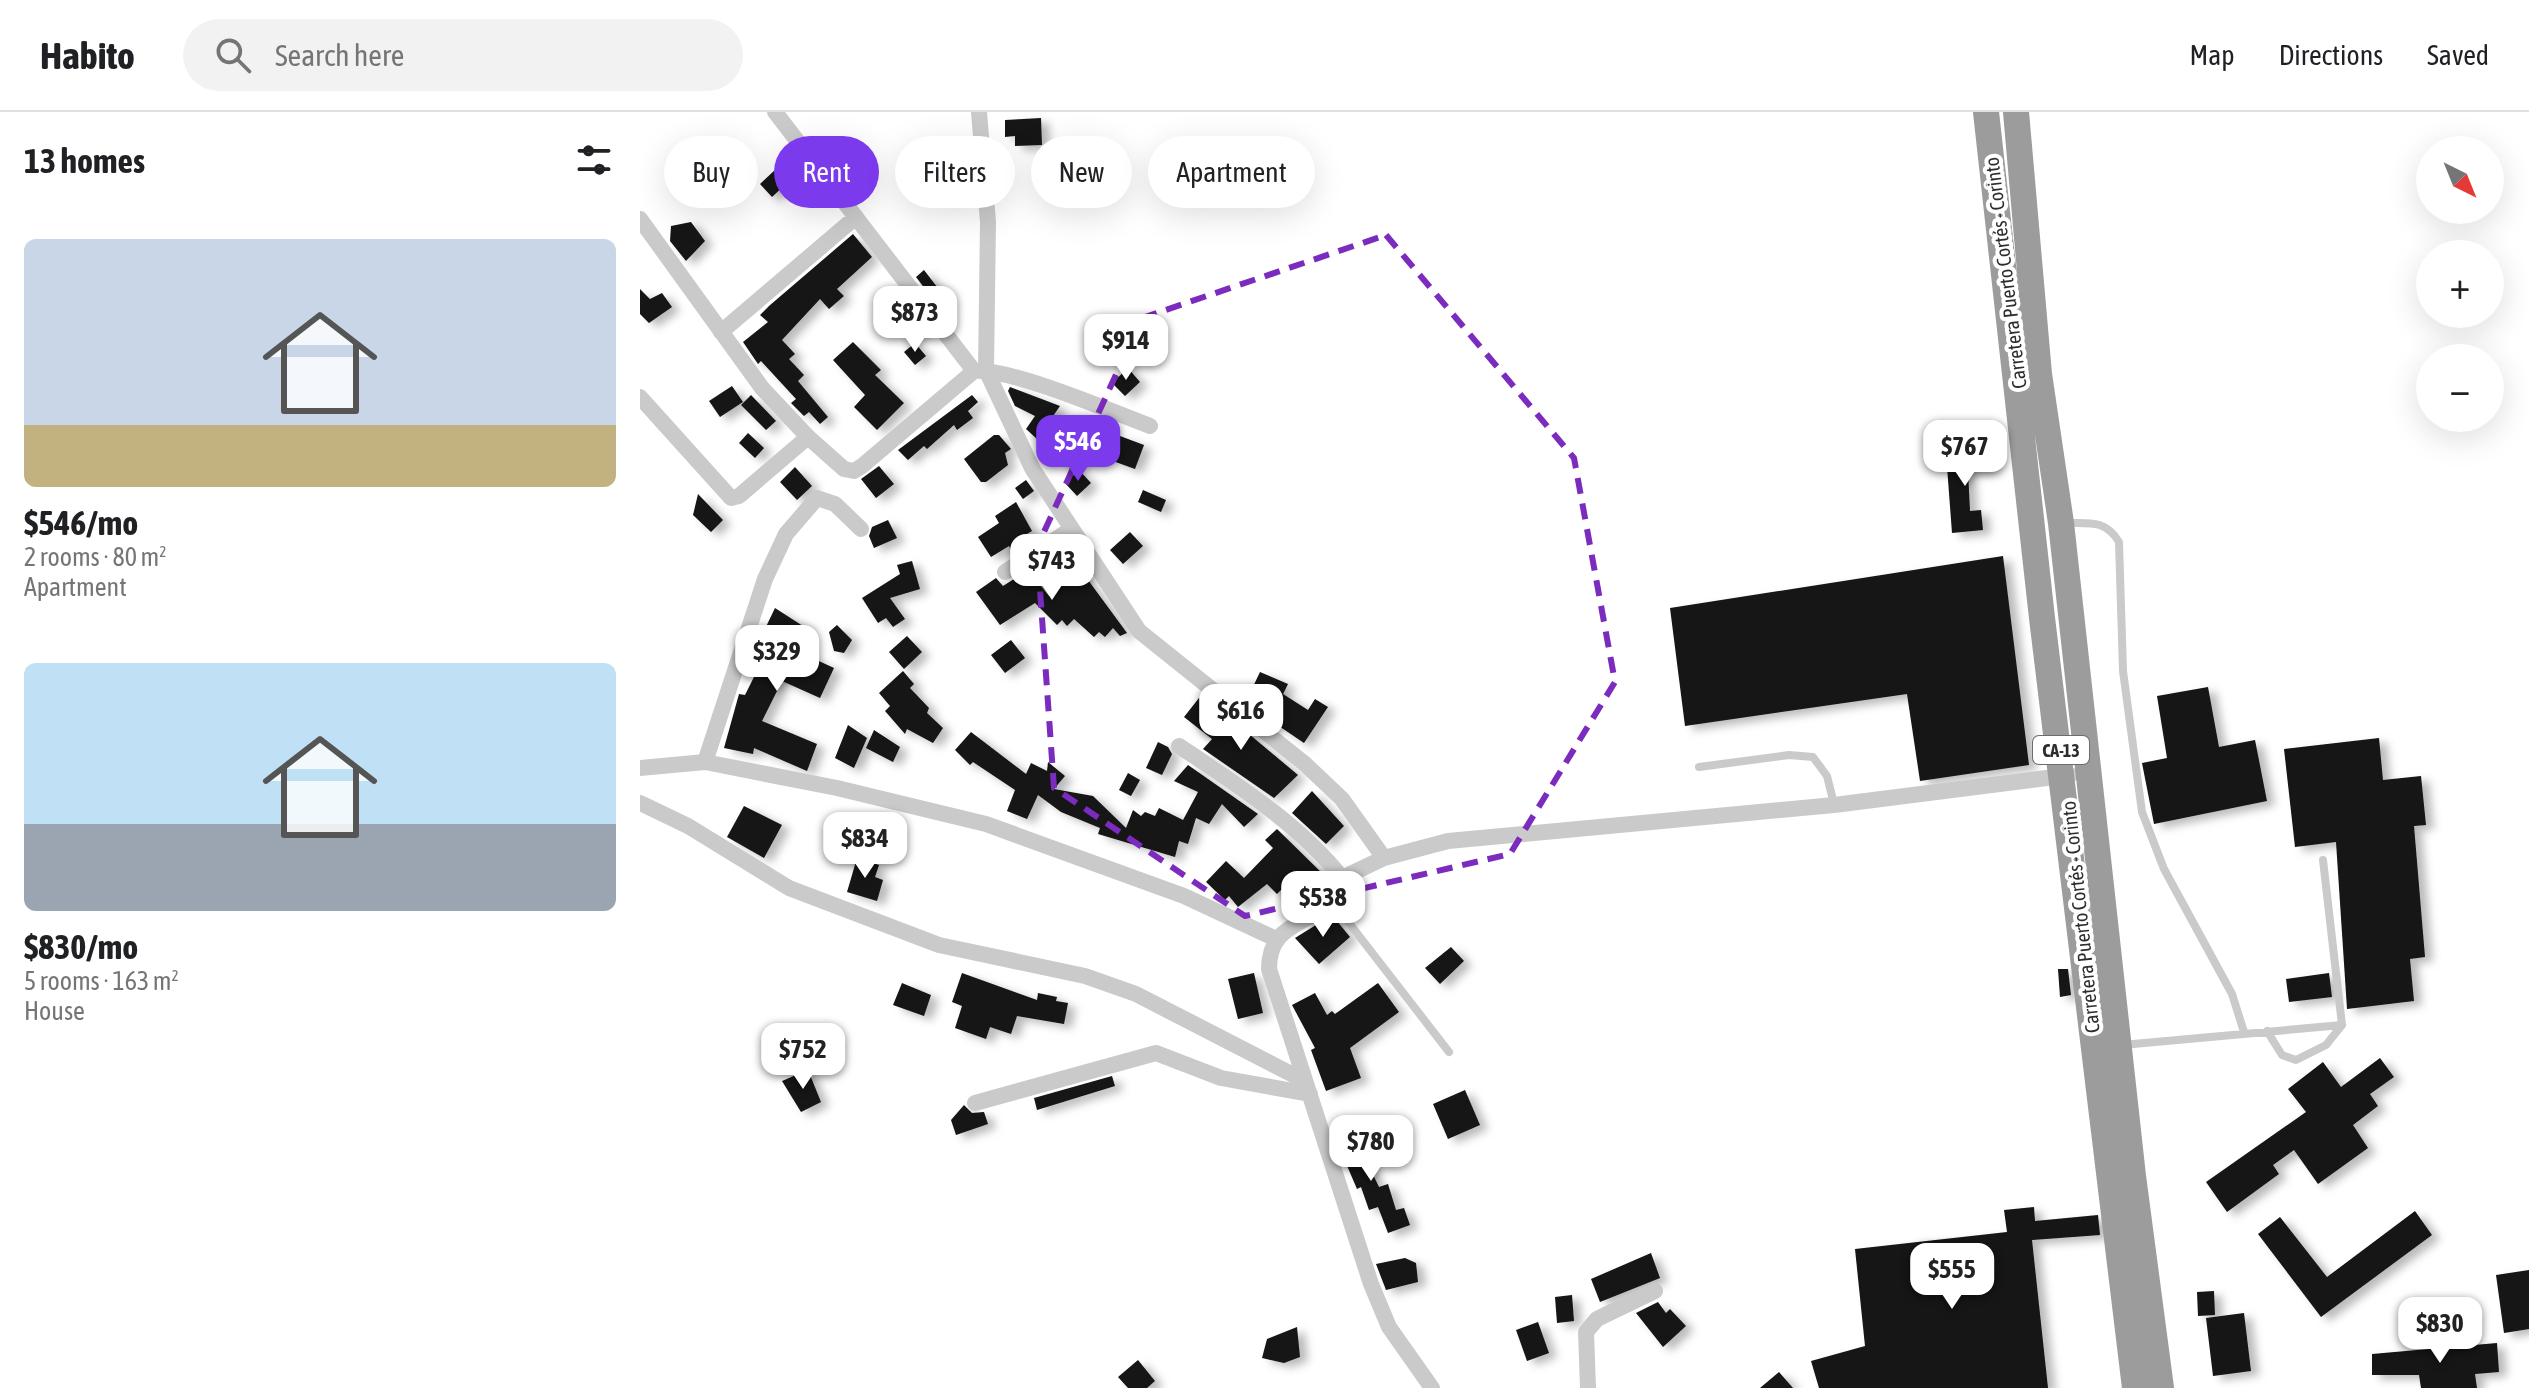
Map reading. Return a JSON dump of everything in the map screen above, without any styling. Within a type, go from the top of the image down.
[{"type":"highway","name":"Carretera Puerto Cortés - Corinto","points":[[1986,112],[2042,618],[2076,775],[2121,1045],[2135,1388]]},
{"type":"highway","name":"Carretera Puerto Cortés - Corinto","points":[[2016,112],[2039,374],[2061,523],[2076,775],[2132,1265],[2161,1388]]},
{"type":"street","points":[[775,112],[980,371],[1032,468],[1139,631],[1305,764],[1342,799],[1384,858]]},
{"type":"street","points":[[640,219],[762,388],[808,437],[844,469],[854,471],[980,371],[988,222],[979,112]]},
{"type":"street","points":[[721,332],[856,217]]},
{"type":"street","points":[[980,371],[1150,426]]},
{"type":"street","points":[[640,397],[731,498],[739,496],[808,437]]},
{"type":"street","points":[[705,762],[765,579],[786,534],[817,498],[835,504],[861,529]]},
{"type":"street","points":[[1005,572],[1070,530]]},
{"type":"street","points":[[1179,746],[1245,789],[1310,843],[1342,878]]},
{"type":"street","points":[[640,768],[705,762],[837,788],[986,824],[1144,880],[1276,939]]},
{"type":"street","points":[[1432,1388],[1389,1327],[1371,1284],[1269,969],[1269,953],[1276,939],[1332,900],[1342,878],[1384,858],[1448,841],[1834,805],[2076,775]]},
{"type":"street","points":[[640,803],[688,826],[789,888],[939,945],[1085,976],[1136,994],[1308,1088]]},
{"type":"street","points":[[975,1103],[1013,1089],[1156,1053],[1221,1078],[1308,1088]]},
{"type":"street","points":[[1588,1388],[1586,1332],[1597,1319],[1655,1291]]},
{"type":"lane","points":[[2061,523],[2101,523],[2112,530],[2119,542],[2123,671],[2142,812],[2164,869],[2232,994],[2244,1032]]},
{"type":"lane","points":[[1699,767],[1789,755],[1813,757],[1827,776],[1834,805]]},
{"type":"lane","points":[[2267,1031],[2282,1055],[2296,1060],[2326,1045],[2342,1025],[2323,860]]},
{"type":"lane","points":[[1332,900],[1449,1052]]},
{"type":"lane","points":[[2121,1045],[2342,1025]]},
{"type":"highlighted area","points":[[1386,235],[1574,458],[1615,682],[1510,854],[1245,916],[1054,788],[1037,547],[1142,318]]},
{"type":"building","points":[[1041,118],[1042,136],[1031,136],[1031,145],[1015,146],[1015,136],[1005,136],[1005,120]]},
{"type":"building","points":[[774,171],[772,197],[760,184]]},
{"type":"building","points":[[691,222],[705,241],[686,261],[670,241],[671,226]]},
{"type":"building","points":[[853,234],[872,257],[837,289],[844,296],[829,309],[820,299],[782,340],[795,354],[789,359],[804,375],[798,381],[828,417],[820,424],[809,412],[804,416],[791,403],[796,399],[761,361],[758,364],[743,342],[768,322],[760,315],[769,306]]},
{"type":"building","points":[[924,270],[944,296],[935,302],[916,277]]},
{"type":"building","points":[[640,289],[650,299],[662,293],[672,307],[649,323],[640,314]]},
{"type":"building","points":[[899,291],[926,326],[915,335],[903,319],[898,323],[882,305]]},
{"type":"building","points":[[853,342],[881,370],[875,375],[904,403],[877,430],[854,407],[865,395],[833,360]]},
{"type":"building","points":[[915,343],[926,356],[915,365],[904,352]]},
{"type":"building","points":[[1128,368],[1140,382],[1125,396],[1112,383]]},
{"type":"building","points":[[732,386],[743,402],[720,417],[709,401]]},
{"type":"building","points":[[1010,387],[1060,406],[1037,439],[1026,429],[1035,416],[1015,406],[1008,391]]},
{"type":"building","points":[[751,395],[776,421],[766,430],[741,405]]},
{"type":"building","points":[[972,395],[978,402],[968,411],[973,418],[957,430],[954,425],[927,449],[924,446],[908,460],[898,450]]},
{"type":"building","points":[[748,433],[764,448],[755,458],[739,443]]},
{"type":"building","points":[[994,435],[999,435],[1011,449],[1005,453],[1008,465],[986,482],[981,482],[964,459]]},
{"type":"building","points":[[1120,436],[1144,445],[1135,469],[1110,460]]},
{"type":"building","points":[[1990,450],[1991,469],[1968,471],[1970,511],[1981,510],[1983,530],[1952,533],[1946,453]]},
{"type":"building","points":[[879,466],[894,484],[876,498],[861,479]]},
{"type":"building","points":[[795,467],[812,486],[797,500],[780,482]]},
{"type":"building","points":[[1079,470],[1091,483],[1077,496],[1065,483]]},
{"type":"building","points":[[1026,480],[1034,491],[1023,499],[1015,488]]},
{"type":"building","points":[[1143,490],[1166,500],[1161,512],[1138,502]]},
{"type":"building","points":[[698,494],[723,520],[711,532],[693,515]]},
{"type":"building","points":[[1016,502],[1032,531],[1020,538],[1023,544],[1011,550],[1009,546],[991,557],[978,537],[999,523],[995,516]]},
{"type":"building","points":[[888,520],[897,538],[874,548],[869,536],[872,527]]},
{"type":"building","points":[[1130,532],[1143,546],[1123,564],[1110,550]]},
{"type":"building","points":[[2003,556],[2029,765],[1920,781],[1907,694],[1685,726],[1670,608]]},
{"type":"building","points":[[912,561],[920,589],[890,598],[905,619],[893,627],[886,618],[878,623],[862,598],[900,574],[897,565]]},
{"type":"building","points":[[1077,565],[1127,633],[1120,636],[1113,628],[1105,637],[1099,632],[1094,637],[1074,619],[1067,626],[1062,620],[1057,625],[1035,603],[1000,625],[976,592],[996,578],[1003,586],[1028,570],[1049,596]]},
{"type":"building","points":[[775,608],[806,628],[797,651],[834,668],[820,698],[782,681],[762,721],[817,744],[807,771],[754,748],[753,754],[724,748],[739,694],[745,695],[761,663],[751,658]]},
{"type":"building","points":[[837,625],[852,640],[844,653],[834,651],[829,632]]},
{"type":"building","points":[[907,636],[922,652],[904,669],[889,652]]},
{"type":"building","points":[[1011,640],[1025,658],[1005,673],[991,655]]},
{"type":"building","points":[[903,671],[914,684],[910,688],[929,708],[927,713],[943,728],[933,743],[907,729],[905,734],[885,711],[890,706],[879,693]]},
{"type":"building","points":[[1260,672],[1288,684],[1283,694],[1308,710],[1315,699],[1328,707],[1304,743],[1273,722],[1280,711],[1249,695]]},
{"type":"building","points":[[2208,687],[2219,747],[2255,740],[2267,801],[2154,824],[2142,763],[2167,758],[2157,696]]},
{"type":"building","points":[[1199,698],[1218,713],[1214,718],[1244,739],[1249,734],[1298,775],[1274,798],[1203,749],[1212,739],[1184,717]]},
{"type":"building","points":[[848,725],[867,738],[854,768],[835,758]]},
{"type":"building","points":[[874,730],[900,747],[893,762],[866,748]]},
{"type":"building","points":[[971,732],[1026,774],[1031,763],[1047,771],[1048,762],[1065,776],[1054,789],[1093,796],[1126,828],[1133,810],[1141,816],[1145,812],[1155,816],[1159,808],[1183,820],[1198,792],[1174,781],[1188,765],[1258,814],[1244,827],[1222,804],[1209,824],[1196,818],[1188,844],[1179,841],[1175,857],[1098,834],[1100,828],[1061,812],[1038,795],[1027,819],[1007,811],[1015,790],[973,762],[970,765],[955,750]]},
{"type":"building","points":[[2379,738],[2383,780],[2421,776],[2426,825],[2414,826],[2425,957],[2410,959],[2414,1001],[2347,1009],[2336,842],[2295,847],[2284,749]]},
{"type":"building","points":[[1158,742],[1168,747],[1172,754],[1162,775],[1146,768]]},
{"type":"building","points":[[1128,773],[1140,780],[1131,796],[1119,790]]},
{"type":"building","points":[[1312,791],[1344,826],[1326,844],[1292,813]]},
{"type":"building","points":[[744,806],[782,825],[764,858],[727,837]]},
{"type":"building","points":[[1277,829],[1326,877],[1315,889],[1297,874],[1277,894],[1267,884],[1238,907],[1229,896],[1225,900],[1206,882],[1226,861],[1244,878],[1273,848],[1265,840]]},
{"type":"building","points":[[857,858],[879,865],[875,877],[883,880],[877,901],[847,892]]},
{"type":"building","points":[[1332,915],[1350,937],[1319,964],[1295,938]]},
{"type":"building","points":[[1451,947],[1464,961],[1440,984],[1425,968]]},
{"type":"building","points":[[2058,969],[2068,969],[2071,995],[2060,997]]},
{"type":"building","points":[[962,973],[1037,1000],[1038,993],[1057,997],[1056,1001],[1068,1003],[1064,1024],[1017,1016],[1011,1034],[990,1027],[986,1039],[955,1028],[962,1006],[952,1002]]},
{"type":"building","points":[[1254,973],[1263,1013],[1238,1019],[1228,979]]},
{"type":"building","points":[[2329,973],[2332,997],[2289,1002],[2286,979]]},
{"type":"building","points":[[902,983],[931,995],[924,1016],[893,1005]]},
{"type":"building","points":[[1378,983],[1399,1012],[1350,1048],[1361,1078],[1326,1091],[1311,1050],[1315,1048],[1292,1005],[1315,993],[1327,1015],[1332,1011],[1335,1014]]},
{"type":"building","points":[[2380,1058],[2394,1077],[2370,1094],[2378,1106],[2353,1125],[2368,1148],[2318,1184],[2294,1150],[2273,1165],[2279,1174],[2227,1212],[2206,1182],[2306,1112],[2288,1089],[2323,1062],[2341,1087]]},
{"type":"building","points":[[808,1070],[821,1102],[801,1112],[782,1081]]},
{"type":"building","points":[[1112,1076],[1115,1086],[1037,1110],[1034,1098]]},
{"type":"building","points":[[1465,1090],[1480,1125],[1448,1139],[1433,1104]]},
{"type":"building","points":[[964,1105],[972,1113],[984,1112],[988,1124],[956,1135],[951,1120]]},
{"type":"building","points":[[1363,1133],[1368,1151],[1362,1152],[1379,1187],[1388,1184],[1396,1210],[1404,1208],[1410,1225],[1388,1233],[1378,1207],[1369,1210],[1361,1187],[1357,1189],[1336,1140]]},
{"type":"building","points":[[2034,1207],[2035,1221],[2098,1215],[2100,1235],[2032,1240],[2048,1388],[1819,1388],[1811,1361],[1865,1346],[1855,1249],[2007,1232],[2004,1210]]},
{"type":"building","points":[[2415,1211],[2432,1235],[2321,1317],[2258,1234],[2280,1217],[2327,1277]]},
{"type":"building","points":[[1651,1253],[1660,1278],[1600,1302],[1591,1279]]},
{"type":"building","points":[[1405,1258],[1416,1263],[1418,1282],[1386,1290],[1376,1264]]},
{"type":"building","points":[[2529,1270],[2529,1329],[2504,1333],[2496,1275]]},
{"type":"building","points":[[2214,1291],[2215,1315],[2198,1316],[2197,1292]]},
{"type":"building","points":[[1572,1295],[1574,1321],[1557,1323],[1555,1297]]},
{"type":"building","points":[[1658,1302],[1666,1313],[1670,1309],[1686,1326],[1663,1347],[1636,1313]]},
{"type":"building","points":[[2244,1313],[2251,1371],[2213,1376],[2206,1318]]},
{"type":"building","points":[[1538,1322],[1549,1353],[1527,1361],[1516,1330]]},
{"type":"building","points":[[1297,1327],[1300,1357],[1284,1363],[1262,1358],[1267,1339]]},
{"type":"building","points":[[2497,1343],[2499,1372],[2475,1374],[2477,1388],[2421,1388],[2419,1375],[2372,1375],[2372,1354]]},
{"type":"building","points":[[1138,1360],[1155,1381],[1147,1388],[1128,1388],[1118,1377]]},
{"type":"building","points":[[1779,1372],[1793,1388],[1760,1388]]}]
